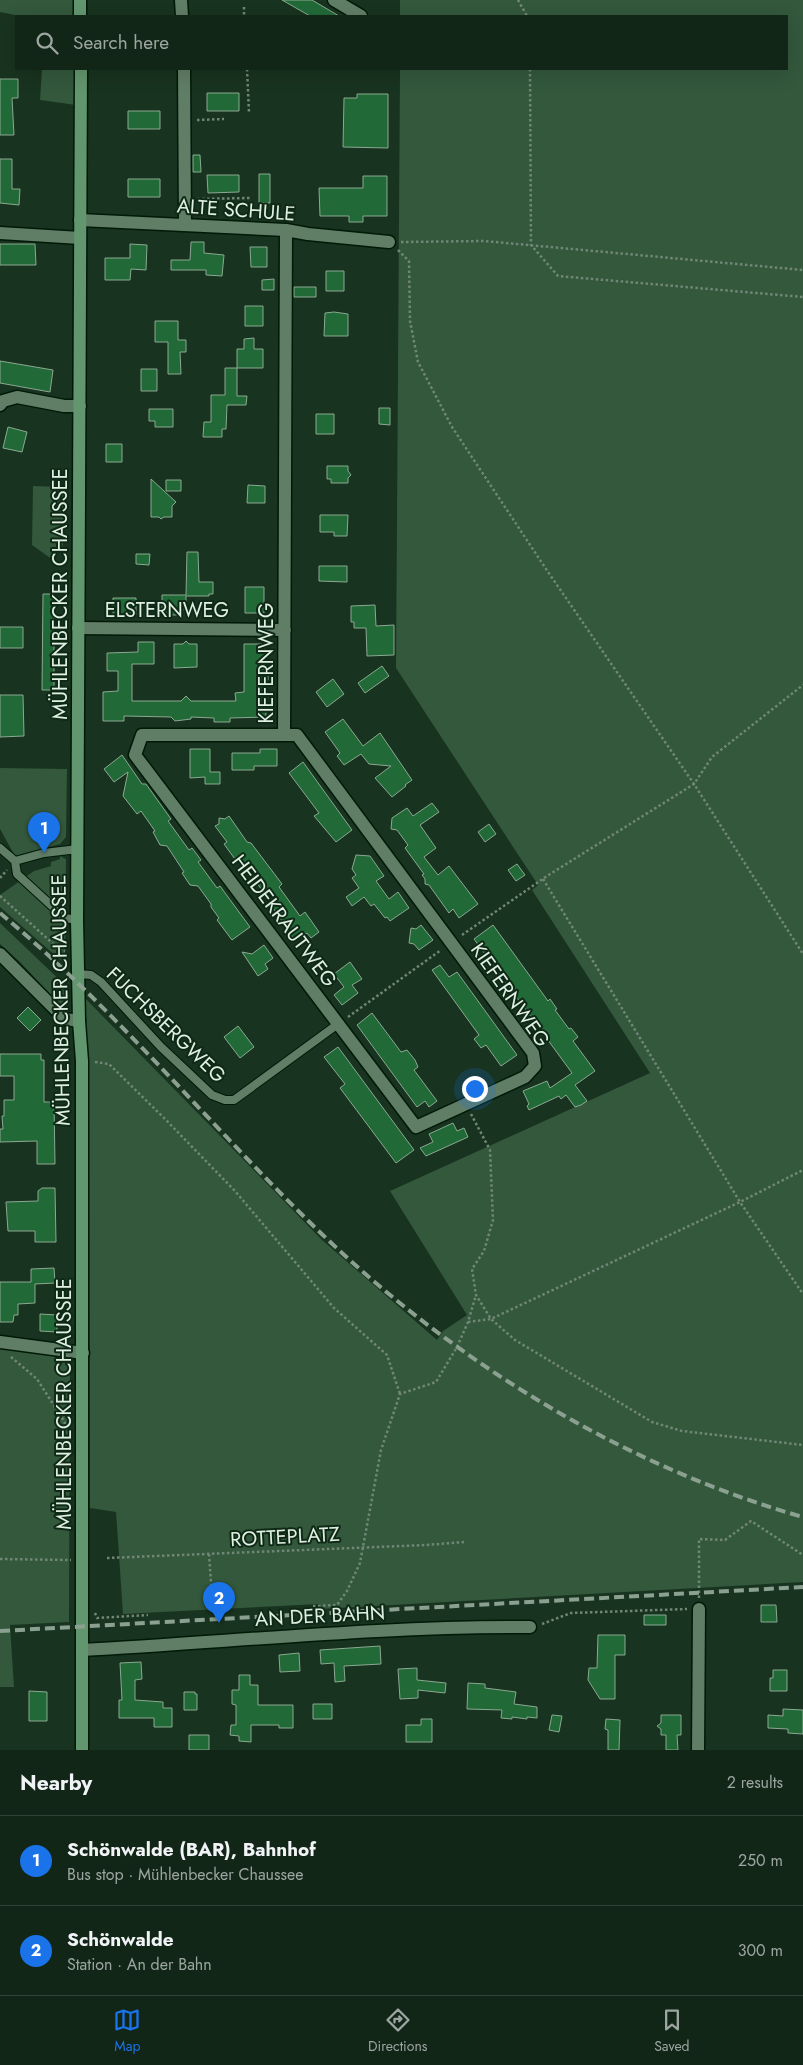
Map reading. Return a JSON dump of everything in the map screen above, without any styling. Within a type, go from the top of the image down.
[{"type":"main road","points":[[80,0],[80,15]]},
{"type":"main road","name":"MÜHLENBECKER CHAUSSEE","points":[[81,70],[77,920],[79,1021],[82,1061],[82,1750]]},
{"type":"street","points":[[181,0],[182,15]]},
{"type":"street","points":[[334,0],[359,15]]},
{"type":"street","points":[[184,70],[185,225]]},
{"type":"street","name":"ALTE SCHULE","points":[[80,220],[286,230],[389,242]]},
{"type":"street","name":"KIEFERNWEG","points":[[286,230],[284,735],[297,735],[534,1053],[536,1066],[525,1077],[464,1105]]},
{"type":"street","points":[[0,233],[80,238]]},
{"type":"street","points":[[0,406],[3,401],[17,398],[64,406],[80,406]]},
{"type":"street","name":"ELSTERNWEG","points":[[78,628],[285,630]]},
{"type":"street","name":"HEIDEKRAUTWEG","points":[[284,735],[142,735],[135,755],[416,1127],[464,1105]]},
{"type":"street","points":[[0,954],[65,1019],[79,1021]]},
{"type":"street","points":[[0,1342],[83,1352]]},
{"type":"street","points":[[698,1750],[699,1609]]},
{"type":"street","name":"AN DER BAHN","points":[[82,1650],[316,1634],[473,1627],[530,1627]]},
{"type":"lane","points":[[0,848],[15,862],[17,874],[65,918],[77,920]]},
{"type":"lane","points":[[15,862],[44,853],[78,848]]},
{"type":"lane","name":"FUCHSBERGWEG","points":[[78,974],[91,975],[101,982],[161,1047],[212,1095],[225,1100],[234,1100],[338,1024]]},
{"type":"path","points":[[518,0],[526,15]]},
{"type":"path","points":[[244,7],[244,15]]},
{"type":"path","points":[[247,70],[249,113]]},
{"type":"path","points":[[530,70],[532,245],[558,276],[803,297]]},
{"type":"path","points":[[185,120],[224,119]]},
{"type":"path","points":[[186,199],[250,198]]},
{"type":"path","points":[[389,242],[484,241],[803,270]]},
{"type":"path","points":[[389,242],[409,260],[410,322],[418,362],[452,427],[694,784],[803,954]]},
{"type":"path","points":[[338,1024],[543,879],[694,784],[712,757],[803,685]]},
{"type":"path","points":[[543,879],[740,1202],[803,1294]]},
{"type":"path","points":[[0,896],[60,950],[69,952]]},
{"type":"path","points":[[82,1061],[109,1064],[228,1184],[334,1308],[387,1355],[400,1394],[381,1450],[360,1563],[347,1591],[337,1605],[313,1606]]},
{"type":"path","points":[[464,1105],[490,1150],[492,1220],[484,1251],[472,1269],[476,1295],[491,1319],[515,1340],[652,1422],[682,1431],[803,1445]]},
{"type":"path","points":[[468,1322],[491,1319],[740,1202],[803,1170]]},
{"type":"path","points":[[400,1394],[436,1382],[457,1347],[468,1322],[476,1295]]},
{"type":"path","points":[[7,1354],[37,1379],[64,1421],[71,1443]]},
{"type":"path","points":[[530,1627],[571,1613],[667,1608],[699,1609],[699,1540],[725,1540],[751,1521],[803,1555]]},
{"type":"path","name":"ROTTEPLATZ","points":[[108,1558],[426,1546],[464,1542]]},
{"type":"path","points":[[209,1554],[212,1612]]},
{"type":"path","points":[[0,1559],[82,1561]]},
{"type":"path","points":[[82,1611],[93,1610],[97,1618],[148,1615]]},
{"type":"green space","points":[[0,0],[76,0],[76,15],[15,15],[0,12]]},
{"type":"green space","points":[[400,0],[803,0],[803,1582],[320,1609],[320,1604],[123,1614],[116,1512],[90,1508],[89,1075],[83,996],[322,1240],[437,1340],[443,1331],[467,1315],[390,1191],[650,1073],[532,890],[538,885],[396,668],[400,70],[788,70],[788,15],[400,15]]},
{"type":"green space","points":[[42,70],[76,70],[76,105],[40,100]]},
{"type":"green space","points":[[33,486],[64,487],[63,545],[53,560],[32,545]]},
{"type":"green space","points":[[0,768],[67,769],[66,837],[60,844],[15,856],[0,829]]},
{"type":"green space","points":[[60,856],[66,859],[65,964],[0,907],[0,895],[34,871],[51,866],[51,862],[60,859]]},
{"type":"green space","points":[[0,923],[66,986],[64,1009],[20,962],[0,944]]},
{"type":"green space","points":[[0,1346],[70,1358],[69,1622],[10,1625],[14,1687],[0,1687]]},
{"type":"building","points":[[282,0],[312,0],[337,15],[308,15]]},
{"type":"building","points":[[0,79],[18,79],[18,98],[12,98],[14,135],[0,135]]},
{"type":"building","points":[[207,93],[239,93],[239,111],[207,111]]},
{"type":"building","points":[[357,94],[388,94],[388,148],[343,147],[344,98],[357,98]]},
{"type":"building","points":[[128,111],[160,111],[160,129],[128,129]]},
{"type":"building","points":[[193,155],[200,155],[201,172],[193,172]]},
{"type":"building","points":[[0,159],[12,159],[12,189],[20,189],[19,205],[0,203]]},
{"type":"building","points":[[259,174],[270,174],[270,203],[259,203]]},
{"type":"building","points":[[207,175],[239,175],[239,192],[208,193]]},
{"type":"building","points":[[363,176],[387,176],[387,216],[363,216],[363,222],[349,222],[349,216],[320,216],[319,188],[363,188]]},
{"type":"building","points":[[128,179],[160,179],[160,197],[128,197]]},
{"type":"building","points":[[191,242],[204,242],[204,253],[224,255],[222,276],[206,275],[206,270],[171,270],[171,260],[190,260]]},
{"type":"building","points":[[0,244],[35,244],[36,265],[0,265]]},
{"type":"building","points":[[130,244],[147,245],[146,270],[131,269],[130,280],[105,280],[105,258],[130,258]]},
{"type":"building","points":[[250,247],[267,247],[267,267],[251,267]]},
{"type":"building","points":[[326,271],[344,271],[344,291],[326,291]]},
{"type":"building","points":[[274,279],[274,290],[262,290],[262,280]]},
{"type":"building","points":[[294,287],[316,287],[316,297],[294,297]]},
{"type":"building","points":[[245,306],[263,306],[263,326],[245,326]]},
{"type":"building","points":[[325,313],[348,314],[348,336],[324,336]]},
{"type":"building","points":[[155,321],[178,321],[178,340],[186,340],[186,352],[180,352],[181,374],[168,374],[168,342],[155,342]]},
{"type":"building","points":[[254,338],[254,349],[263,349],[263,368],[237,368],[237,349],[244,349],[244,339]]},
{"type":"building","points":[[0,361],[53,370],[50,392],[0,383]]},
{"type":"building","points":[[225,368],[237,368],[237,396],[247,396],[246,405],[227,405],[226,429],[222,429],[222,437],[203,437],[204,422],[211,422],[211,395],[225,395]]},
{"type":"building","points":[[141,369],[157,369],[157,391],[141,391]]},
{"type":"building","points":[[379,408],[390,408],[390,425],[379,424]]},
{"type":"building","points":[[149,409],[173,409],[173,427],[155,427],[155,421],[149,421]]},
{"type":"building","points":[[316,414],[334,414],[334,434],[316,434]]},
{"type":"building","points":[[8,427],[27,432],[22,452],[3,448]]},
{"type":"building","points":[[106,444],[122,444],[122,462],[106,462]]},
{"type":"building","points":[[327,466],[348,466],[348,471],[351,475],[348,478],[348,483],[331,483],[331,479],[327,479]]},
{"type":"building","points":[[151,479],[176,502],[172,506],[172,517],[161,519],[159,517],[151,517]]},
{"type":"building","points":[[166,480],[181,480],[181,491],[166,491]]},
{"type":"building","points":[[248,485],[265,486],[265,503],[247,503]]},
{"type":"building","points":[[320,515],[348,515],[347,536],[334,536],[334,532],[320,532]]},
{"type":"building","points":[[187,552],[198,552],[199,582],[213,582],[213,594],[209,594],[209,596],[186,596],[186,610],[180,609],[180,615],[162,615],[162,595],[186,595]]},
{"type":"building","points":[[136,554],[150,554],[149,565],[136,564]]},
{"type":"building","points":[[319,566],[347,566],[347,582],[319,581]]},
{"type":"building","points":[[245,587],[264,587],[264,613],[245,613]]},
{"type":"building","points":[[43,594],[54,594],[54,690],[42,690]]},
{"type":"building","points":[[113,598],[136,598],[136,615],[113,615]]},
{"type":"building","points":[[375,605],[376,626],[394,625],[394,655],[367,656],[366,628],[354,628],[354,622],[351,622],[351,606]]},
{"type":"building","points":[[0,627],[23,627],[23,648],[0,648]]},
{"type":"building","points":[[186,641],[189,644],[197,644],[197,667],[174,668],[174,644],[183,644]]},
{"type":"building","points":[[138,642],[154,642],[154,664],[132,664],[132,701],[181,701],[186,696],[191,701],[236,701],[235,693],[244,692],[244,644],[265,644],[265,668],[268,668],[266,704],[270,708],[266,712],[266,717],[230,718],[230,722],[214,722],[214,718],[191,717],[191,719],[175,721],[171,717],[124,716],[124,721],[103,721],[103,692],[118,691],[118,671],[107,671],[107,653],[138,652]]},
{"type":"building","points":[[382,666],[389,676],[365,693],[358,683]]},
{"type":"building","points":[[333,679],[344,694],[327,707],[316,692]]},
{"type":"building","points":[[0,695],[23,695],[24,736],[0,737]]},
{"type":"building","points":[[343,719],[363,746],[380,733],[412,780],[392,797],[375,778],[391,766],[369,764],[361,754],[344,765],[337,756],[340,753],[325,732]]},
{"type":"building","points":[[190,749],[210,749],[210,772],[220,772],[220,784],[205,784],[205,777],[190,778]]},
{"type":"building","points":[[260,749],[277,749],[277,766],[254,766],[254,770],[232,770],[232,753],[260,753]]},
{"type":"building","points":[[122,755],[142,784],[146,784],[171,819],[168,821],[189,850],[192,848],[201,860],[198,862],[217,888],[220,886],[250,927],[232,940],[217,920],[219,918],[198,886],[190,885],[167,846],[160,845],[153,832],[155,831],[141,811],[137,814],[123,796],[128,772],[114,782],[104,769]]},
{"type":"building","points":[[303,762],[352,830],[336,842],[314,816],[319,813],[289,773]]},
{"type":"building","points":[[432,803],[439,812],[420,825],[436,848],[424,857],[438,875],[449,866],[478,904],[459,918],[453,909],[449,913],[429,885],[425,884],[425,879],[422,875],[424,874],[405,848],[408,845],[397,830],[391,829],[392,818],[407,808],[413,816]]},
{"type":"building","points":[[229,816],[247,842],[251,843],[282,884],[279,887],[300,916],[305,912],[319,932],[311,938],[307,933],[295,941],[270,901],[240,860],[237,862],[224,844],[227,842],[215,826],[219,824],[219,818],[225,819]]},
{"type":"building","points":[[489,824],[496,834],[485,842],[478,832]]},
{"type":"building","points":[[356,855],[370,856],[384,876],[376,881],[389,899],[398,892],[409,908],[390,921],[387,917],[385,918],[374,904],[371,906],[364,897],[352,906],[346,897],[359,888],[352,878],[356,875],[352,869]]},
{"type":"building","points":[[517,864],[525,875],[516,881],[508,870]]},
{"type":"building","points":[[421,925],[433,940],[419,950],[414,944],[409,943],[411,928],[416,929]]},
{"type":"building","points":[[493,925],[548,1001],[550,999],[557,1009],[555,1010],[569,1029],[571,1028],[578,1037],[573,1041],[595,1071],[575,1085],[587,1101],[581,1105],[575,1107],[566,1095],[561,1099],[559,1096],[529,1110],[527,1106],[529,1104],[523,1091],[547,1081],[550,1088],[572,1073],[474,939]]},
{"type":"building","points":[[264,945],[273,958],[265,964],[268,969],[258,976],[242,952],[252,954]]},
{"type":"building","points":[[350,962],[362,979],[352,985],[358,993],[342,1005],[334,995],[344,987],[334,974]]},
{"type":"building","points":[[440,965],[449,977],[457,972],[517,1055],[501,1066],[486,1045],[481,1048],[474,1039],[479,1035],[432,970]]},
{"type":"building","points":[[28,1007],[41,1020],[30,1031],[17,1018]]},
{"type":"building","points":[[372,1013],[401,1052],[407,1050],[415,1060],[418,1067],[414,1070],[437,1101],[429,1107],[425,1101],[417,1107],[357,1025]]},
{"type":"building","points":[[238,1026],[254,1047],[240,1058],[224,1037]]},
{"type":"building","points":[[338,1047],[414,1150],[396,1163],[340,1088],[345,1084],[324,1057]]},
{"type":"building","points":[[0,1054],[41,1054],[41,1060],[44,1060],[44,1102],[54,1102],[55,1164],[37,1164],[37,1141],[0,1142],[0,1129],[3,1129],[4,1100],[14,1100],[14,1076],[0,1076]]},
{"type":"building","points":[[453,1123],[457,1131],[464,1128],[468,1137],[426,1156],[420,1148],[433,1142],[429,1134]]},
{"type":"building","points":[[42,1188],[55,1188],[56,1242],[35,1242],[35,1231],[8,1231],[6,1202],[38,1201],[38,1191]]},
{"type":"building","points":[[54,1268],[55,1283],[35,1284],[35,1303],[18,1304],[18,1315],[14,1315],[13,1322],[0,1322],[0,1282],[31,1282],[31,1269]]},
{"type":"building","points":[[40,1314],[57,1315],[57,1332],[40,1331]]},
{"type":"building","points":[[761,1605],[776,1605],[777,1622],[761,1622]]},
{"type":"building","points":[[644,1615],[666,1615],[666,1625],[644,1625]]},
{"type":"building","points":[[598,1635],[625,1635],[625,1655],[615,1655],[615,1699],[600,1699],[588,1680],[589,1668],[597,1668]]},
{"type":"building","points":[[380,1646],[381,1664],[344,1666],[345,1681],[335,1682],[334,1663],[321,1664],[320,1650]]},
{"type":"building","points":[[299,1653],[300,1671],[280,1672],[279,1655]]},
{"type":"building","points":[[141,1662],[142,1679],[135,1680],[135,1700],[163,1702],[163,1708],[172,1708],[172,1727],[154,1727],[154,1718],[119,1718],[119,1700],[122,1700],[120,1663]]},
{"type":"building","points":[[417,1668],[417,1680],[446,1683],[445,1693],[418,1690],[418,1698],[400,1699],[398,1669]]},
{"type":"building","points":[[773,1670],[787,1670],[787,1691],[770,1691],[770,1678],[773,1678]]},
{"type":"building","points":[[239,1675],[250,1675],[250,1685],[258,1685],[258,1705],[293,1705],[293,1728],[279,1728],[279,1725],[251,1725],[251,1742],[239,1741],[239,1736],[230,1735],[231,1725],[236,1725],[236,1705],[232,1704],[232,1690],[239,1690]]},
{"type":"building","points":[[468,1683],[485,1684],[485,1688],[516,1692],[514,1704],[537,1707],[537,1718],[501,1718],[502,1710],[467,1709]]},
{"type":"building","points":[[29,1691],[47,1692],[47,1721],[29,1721]]},
{"type":"building","points":[[184,1692],[195,1692],[197,1694],[197,1710],[184,1710]]},
{"type":"building","points":[[313,1704],[332,1704],[332,1719],[313,1719]]},
{"type":"building","points":[[783,1709],[803,1710],[803,1734],[788,1733],[788,1729],[768,1728],[768,1715],[783,1716]]},
{"type":"building","points":[[552,1715],[562,1716],[559,1732],[549,1730]]},
{"type":"building","points":[[661,1715],[681,1715],[681,1735],[677,1735],[678,1750],[666,1750],[666,1735],[661,1735],[661,1729],[657,1726],[661,1723]]},
{"type":"building","points":[[421,1719],[432,1719],[432,1742],[406,1742],[406,1725],[421,1725]]},
{"type":"building","points":[[606,1719],[620,1720],[619,1750],[608,1750],[608,1730],[605,1729]]},
{"type":"building","points":[[189,1735],[209,1735],[209,1750],[189,1750]]},
{"type":"railway","points":[[0,913],[85,990],[285,1198],[326,1238],[377,1284],[431,1328],[488,1368],[548,1406],[609,1440],[672,1470],[737,1496],[803,1517]]},
{"type":"railway","points":[[0,1631],[803,1587]]},
{"type":"place","name":"Schönwalde (BAR), Bahnhof","points":[[44,853]]},
{"type":"place","name":"Schönwalde","points":[[219,1623]]}]
